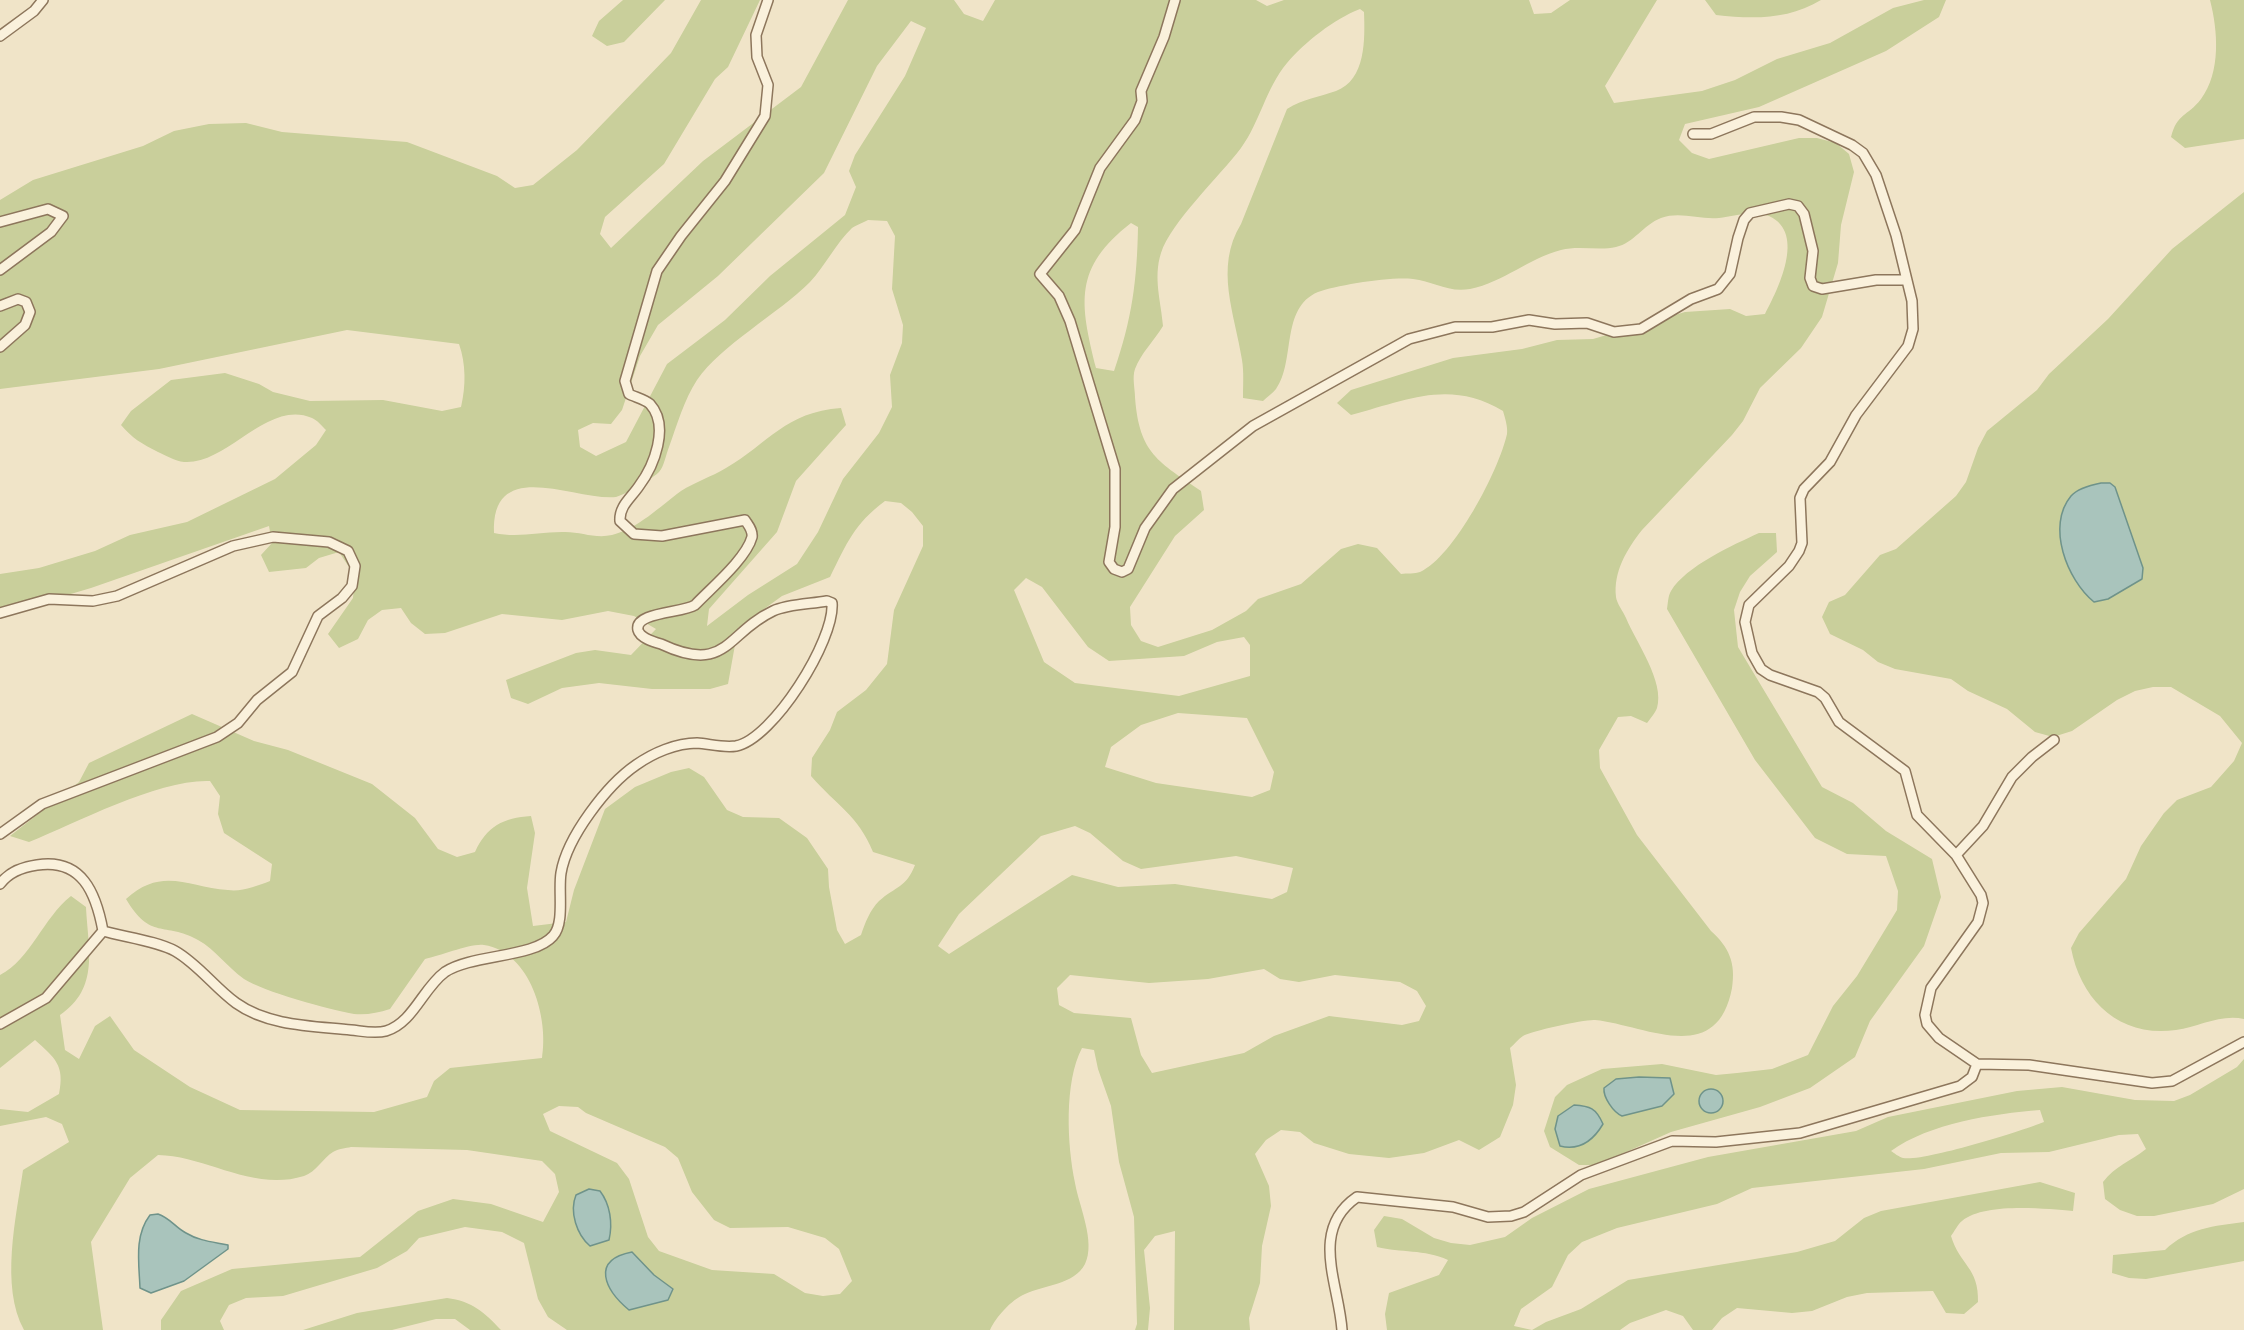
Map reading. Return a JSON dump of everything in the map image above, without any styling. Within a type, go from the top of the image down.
[{"type":"street","points":[[0,36],[34,11],[43,0]]},
{"type":"street","points":[[103,931],[175,951],[236,1003],[256,1014],[300,1025],[387,1031],[403,1021],[436,980],[447,971],[469,962],[528,948],[548,941],[555,935],[558,925],[561,873],[566,855],[581,826],[610,789],[636,765],[664,749],[695,743],[736,746],[751,741],[807,675],[833,617],[832,603],[827,601],[775,609],[760,618],[725,649],[713,654],[671,649],[641,636],[638,630],[639,623],[646,616],[686,611],[695,605],[742,555],[752,537],[752,530],[745,520],[662,536],[634,534],[620,521],[619,513],[640,485],[655,457],[660,423],[650,403],[629,394],[625,381],[646,302],[657,272],[681,236],[725,181],[765,116],[768,85],[757,57],[756,35],[768,0]]},
{"type":"street","points":[[1175,0],[1164,37],[1141,91],[1142,101],[1135,120],[1100,168],[1075,230],[1040,274],[1059,296],[1070,321],[1116,469],[1114,527],[1109,562],[1114,569],[1122,572],[1128,569],[1145,528],[1173,489],[1253,426],[1417,336],[1455,327],[1492,327],[1529,320],[1555,324],[1587,323],[1614,332],[1641,329],[1691,299],[1718,290],[1725,283],[1730,274],[1744,220],[1750,213],[1789,204],[1798,207],[1804,214],[1814,251],[1810,278],[1814,286],[1822,289],[1876,280],[1907,280]]},
{"type":"street","points":[[1694,134],[1711,134],[1754,117],[1781,117],[1799,120],[1860,150],[1876,175],[1907,280],[1912,301],[1913,329],[1908,346],[1856,415],[1830,462],[1804,489],[1800,498],[1802,543],[1799,551],[1789,566],[1749,605],[1745,622],[1752,653],[1761,669],[1770,675],[1818,692],[1825,698],[1839,722],[1905,771],[1917,815],[1956,855],[1981,895],[1983,903],[1978,922],[1931,988],[1925,1016],[1927,1024],[1939,1038],[1977,1064],[2029,1065],[2151,1083],[2172,1081],[2244,1042]]},
{"type":"street","points":[[0,222],[48,209],[63,216],[51,232],[0,270]]},
{"type":"street","points":[[0,306],[18,299],[26,302],[30,312],[26,325],[0,347]]},
{"type":"street","points":[[0,613],[49,599],[93,601],[117,596],[233,546],[273,537],[329,542],[348,551],[355,566],[352,586],[342,598],[318,616],[292,672],[257,700],[238,723],[217,737],[42,804],[0,834]]},
{"type":"street","points":[[1956,855],[1989,818],[2012,777],[2032,757],[2054,741]]},
{"type":"street","points":[[0,884],[15,871],[29,866],[49,863],[66,866],[77,872],[98,903],[103,931]]},
{"type":"street","points":[[0,1024],[46,999],[103,931]]},
{"type":"street","points":[[1342,1330],[1331,1268],[1330,1235],[1344,1206],[1357,1197],[1453,1207],[1488,1217],[1512,1216],[1524,1212],[1581,1175],[1672,1141],[1716,1142],[1800,1133],[1960,1086],[1972,1077],[1977,1064]]},
{"type":"green space","points":[[623,0],[665,0],[624,42],[607,46],[592,36],[599,21]]},
{"type":"green space","points":[[701,0],[760,0],[728,67],[715,79],[664,164],[605,217],[600,234],[611,248],[703,161],[801,87],[848,0],[954,0],[964,14],[983,21],[995,0],[1256,0],[1267,6],[1284,0],[1529,0],[1534,14],[1551,13],[1570,0],[1657,0],[1605,86],[1614,103],[1702,91],[1735,80],[1777,59],[1830,43],[1893,8],[1924,0],[1946,0],[1939,17],[1886,51],[1759,107],[1685,124],[1679,140],[1692,153],[1709,159],[1799,138],[1817,138],[1836,143],[1849,154],[1854,172],[1841,225],[1838,263],[1822,317],[1801,348],[1760,388],[1743,421],[1732,435],[1642,530],[1626,553],[1617,579],[1617,600],[1648,662],[1657,686],[1658,698],[1657,708],[1647,723],[1631,716],[1618,717],[1599,750],[1600,768],[1637,835],[1727,949],[1732,963],[1733,979],[1724,1013],[1711,1027],[1695,1035],[1677,1036],[1656,1033],[1595,1020],[1536,1031],[1523,1036],[1510,1048],[1516,1085],[1513,1105],[1500,1137],[1479,1150],[1459,1140],[1424,1153],[1389,1158],[1349,1154],[1314,1143],[1300,1132],[1281,1130],[1266,1140],[1255,1154],[1269,1186],[1271,1206],[1262,1246],[1260,1283],[1249,1318],[1250,1330],[1174,1330],[1175,1231],[1155,1236],[1144,1250],[1150,1308],[1148,1330],[1135,1330],[1137,1324],[1134,1217],[1119,1162],[1111,1106],[1094,1050],[1082,1048],[1072,1078],[1069,1133],[1072,1168],[1088,1235],[1088,1255],[1085,1264],[1074,1276],[1014,1300],[1000,1314],[990,1330],[567,1330],[548,1317],[538,1299],[524,1243],[502,1232],[465,1227],[419,1238],[407,1251],[377,1268],[283,1296],[246,1298],[229,1305],[220,1321],[224,1330],[161,1330],[161,1320],[181,1291],[232,1269],[360,1257],[418,1211],[453,1199],[491,1204],[543,1222],[559,1192],[555,1174],[542,1161],[467,1150],[351,1147],[333,1152],[304,1176],[285,1180],[248,1177],[194,1161],[158,1155],[130,1178],[91,1242],[103,1330],[24,1330],[17,1312],[11,1273],[14,1230],[23,1170],[69,1142],[62,1124],[46,1117],[0,1126],[0,1109],[28,1112],[59,1094],[61,1076],[53,1057],[35,1040],[0,1068],[0,975],[11,968],[29,949],[52,915],[71,896],[86,907],[89,967],[81,993],[73,1004],[60,1015],[65,1050],[79,1059],[95,1026],[110,1016],[134,1050],[190,1087],[240,1110],[374,1112],[427,1097],[434,1081],[450,1068],[542,1058],[542,1025],[533,990],[525,974],[514,960],[500,950],[478,945],[425,959],[390,1009],[354,1014],[297,1000],[253,984],[198,940],[176,931],[159,928],[143,920],[126,899],[152,883],[176,881],[239,890],[270,881],[272,864],[224,833],[218,814],[220,796],[210,781],[190,782],[143,794],[29,842],[10,836],[79,782],[89,763],[192,714],[254,741],[288,750],[372,784],[415,818],[438,849],[457,857],[475,852],[485,836],[504,821],[531,816],[535,833],[527,888],[533,926],[566,922],[574,890],[605,809],[635,787],[671,772],[689,768],[704,777],[727,810],[743,817],[779,818],[807,838],[828,869],[837,930],[845,944],[861,935],[868,917],[879,901],[904,883],[912,873],[915,865],[873,852],[853,819],[811,776],[812,758],[830,730],[837,712],[866,690],[887,664],[894,610],[923,546],[923,526],[901,503],[885,501],[874,509],[852,535],[830,577],[782,596],[738,628],[728,684],[710,689],[652,689],[599,683],[562,688],[528,704],[511,698],[506,680],[576,653],[595,650],[631,655],[656,629],[634,616],[608,611],[562,620],[502,614],[445,633],[425,634],[411,623],[401,608],[382,610],[368,620],[358,639],[339,648],[328,634],[353,598],[355,576],[339,552],[319,558],[306,568],[269,572],[261,555],[272,543],[269,526],[91,588],[0,615],[0,574],[39,568],[95,551],[130,535],[187,522],[275,479],[316,445],[326,430],[312,418],[295,415],[279,417],[263,424],[216,454],[200,460],[184,462],[177,460],[142,443],[121,425],[131,411],[171,380],[225,373],[259,384],[273,392],[310,401],[383,400],[442,411],[461,407],[464,375],[459,344],[347,330],[159,369],[0,389],[0,200],[33,180],[143,146],[174,131],[209,124],[246,123],[282,132],[407,142],[497,176],[515,188],[533,185],[577,150],[671,53]],"holes":[[[1360,9],[1364,12],[1362,58],[1358,68],[1346,86],[1305,100],[1287,109],[1233,241],[1229,257],[1229,291],[1243,365],[1243,398],[1263,401],[1275,390],[1286,364],[1293,322],[1298,310],[1306,300],[1318,292],[1338,287],[1404,278],[1448,288],[1470,289],[1494,281],[1538,258],[1561,250],[1609,248],[1622,245],[1655,221],[1668,216],[1719,218],[1751,213],[1769,216],[1780,224],[1786,235],[1788,248],[1782,277],[1765,314],[1746,316],[1730,309],[1685,312],[1593,339],[1557,340],[1522,349],[1453,358],[1351,390],[1337,403],[1351,415],[1428,395],[1446,394],[1484,401],[1503,411],[1507,434],[1495,469],[1473,511],[1447,549],[1420,572],[1401,574],[1377,548],[1358,544],[1341,549],[1301,584],[1258,599],[1246,611],[1212,630],[1158,647],[1141,641],[1131,625],[1130,607],[1175,536],[1204,510],[1201,491],[1163,464],[1154,454],[1141,432],[1137,416],[1134,372],[1163,326],[1158,280],[1161,253],[1175,227],[1248,138],[1274,83],[1287,63],[1311,39],[1340,19]],[[911,21],[926,28],[905,76],[855,155],[849,171],[856,187],[845,215],[770,276],[725,320],[667,364],[626,442],[596,456],[580,447],[578,430],[593,423],[611,424],[622,410],[640,356],[658,325],[718,276],[824,173],[877,66]],[[868,220],[887,221],[895,236],[892,289],[903,325],[902,343],[890,375],[892,407],[879,433],[843,479],[818,532],[797,564],[748,595],[707,626],[709,609],[777,532],[796,481],[846,425],[841,408],[822,411],[791,422],[741,458],[681,491],[640,522],[622,532],[599,536],[569,532],[520,535],[494,533],[497,509],[506,495],[520,488],[538,487],[616,497],[645,482],[661,470],[688,396],[707,367],[810,282],[852,228]],[[1131,223],[1138,227],[1132,300],[1114,371],[1096,368],[1087,324],[1086,288],[1090,272],[1112,239]],[[1026,578],[1042,587],[1088,647],[1109,661],[1184,656],[1217,642],[1244,637],[1250,645],[1250,676],[1179,696],[1075,683],[1044,662],[1014,590]],[[1178,713],[1247,718],[1274,772],[1270,790],[1252,797],[1156,783],[1105,767],[1111,747],[1141,725]],[[1075,826],[1090,833],[1123,861],[1141,869],[1236,856],[1293,868],[1287,892],[1272,899],[1175,884],[1118,887],[1072,875],[949,954],[938,946],[959,914],[1041,836]],[[1264,969],[1280,979],[1299,982],[1335,975],[1400,982],[1417,991],[1426,1006],[1419,1021],[1402,1025],[1329,1016],[1274,1036],[1244,1053],[1152,1073],[1141,1055],[1131,1018],[1074,1013],[1059,1005],[1057,988],[1070,975],[1149,983],[1208,979]],[[559,1106],[578,1107],[586,1113],[665,1147],[678,1158],[692,1192],[714,1220],[730,1228],[788,1227],[825,1238],[839,1249],[852,1281],[840,1294],[823,1296],[805,1293],[774,1274],[712,1270],[659,1251],[648,1237],[629,1179],[617,1163],[550,1131],[543,1114]]]},
{"type":"green space","points":[[1705,0],[1821,0],[1809,7],[1783,15],[1743,17],[1716,15]]},
{"type":"green space","points":[[2210,0],[2244,0],[2244,139],[2185,148],[2171,137],[2179,119],[2201,99],[2212,76],[2216,38]]},
{"type":"green space","points":[[2244,192],[2244,1019],[2226,1018],[2176,1030],[2156,1031],[2137,1028],[2121,1022],[2106,1012],[2084,984],[2071,948],[2079,933],[2126,879],[2141,846],[2164,813],[2177,800],[2211,787],[2234,761],[2242,743],[2220,716],[2171,687],[2153,687],[2135,691],[2117,700],[2072,731],[2053,737],[2035,732],[2007,709],[1968,691],[1951,679],[1895,669],[1878,662],[1863,650],[1830,634],[1822,617],[1829,602],[1845,595],[1880,555],[1896,549],[1956,496],[1966,482],[1978,448],[1987,431],[2037,390],[2049,374],[2108,319],[2172,249]],"holes":[[[2063,510],[2136,548],[2143,568],[2063,551],[2060,523]]]},
{"type":"green space","points":[[1759,533],[1776,533],[1777,552],[1750,576],[1740,592],[1734,610],[1738,647],[1822,787],[1853,803],[1886,831],[1932,859],[1941,897],[1924,946],[1870,1021],[1855,1057],[1810,1088],[1760,1107],[1671,1132],[1597,1165],[1579,1165],[1550,1147],[1544,1131],[1555,1097],[1567,1085],[1602,1069],[1662,1064],[1716,1075],[1772,1069],[1808,1055],[1833,1006],[1857,976],[1897,910],[1898,891],[1886,856],[1847,854],[1815,838],[1755,760],[1667,609],[1671,591],[1687,573],[1711,557]]},
{"type":"green space","points":[[2244,1059],[2244,1189],[2213,1204],[2154,1216],[2137,1216],[2120,1210],[2105,1199],[2103,1182],[2118,1168],[2146,1149],[2138,1134],[2119,1135],[2049,1152],[2001,1153],[1924,1169],[1752,1188],[1717,1204],[1617,1228],[1582,1242],[1568,1255],[1552,1287],[1521,1309],[1514,1326],[1532,1330],[1387,1330],[1385,1314],[1389,1293],[1439,1275],[1448,1260],[1430,1254],[1377,1247],[1374,1230],[1384,1216],[1402,1219],[1434,1238],[1470,1245],[1505,1237],[1532,1218],[1589,1189],[1708,1157],[1856,1131],[1888,1117],[2017,1091],[2062,1087],[2135,1100],[2174,1101],[2190,1095],[2237,1067]],"holes":[[[2040,1110],[2044,1122],[1951,1151],[1930,1155],[1903,1158],[1891,1151],[1924,1133],[1982,1117]]]},
{"type":"green space","points":[[2040,1182],[2075,1193],[2073,1211],[2016,1208],[1985,1211],[1962,1221],[1951,1236],[1972,1274],[1977,1290],[1978,1302],[1964,1314],[1946,1313],[1933,1291],[1867,1293],[1847,1297],[1812,1311],[1792,1313],[1737,1308],[1722,1318],[1712,1330],[1693,1330],[1683,1316],[1666,1310],[1630,1323],[1620,1330],[1532,1330],[1546,1322],[1581,1309],[1628,1280],[1797,1252],[1835,1241],[1864,1218],[1881,1211]]},
{"type":"green space","points":[[2244,1222],[2244,1261],[2146,1279],[2129,1278],[2112,1273],[2113,1255],[2165,1250],[2183,1237],[2202,1229]]},
{"type":"green space","points":[[447,1298],[456,1299],[477,1308],[501,1330],[470,1330],[455,1319],[436,1319],[392,1330],[303,1330],[357,1313]]},
{"type":"water","points":[[2101,483],[2110,483],[2115,487],[2143,568],[2142,579],[2108,599],[2094,602],[2084,592],[2068,567],[2060,537],[2060,522],[2064,508],[2074,493]]},
{"type":"water","points":[[1670,1078],[1674,1094],[1662,1106],[1622,1116],[1609,1104],[1604,1088],[1616,1079]]},
{"type":"water","points":[[1711,1089],[1720,1092],[1723,1101],[1720,1110],[1711,1113],[1702,1110],[1699,1101],[1702,1092]]},
{"type":"water","points":[[1574,1105],[1592,1109],[1598,1114],[1603,1124],[1590,1140],[1580,1146],[1560,1146],[1555,1129],[1558,1116]]},
{"type":"water","points":[[589,1189],[600,1191],[603,1196],[610,1214],[611,1227],[609,1240],[590,1246],[578,1230],[573,1209],[576,1195]]},
{"type":"water","points":[[158,1214],[191,1236],[228,1245],[228,1249],[184,1281],[151,1293],[140,1288],[139,1250],[145,1223],[150,1215]]},
{"type":"water","points":[[632,1252],[654,1275],[673,1289],[668,1300],[629,1310],[613,1294],[608,1285],[606,1269],[610,1262],[619,1256]]}]
